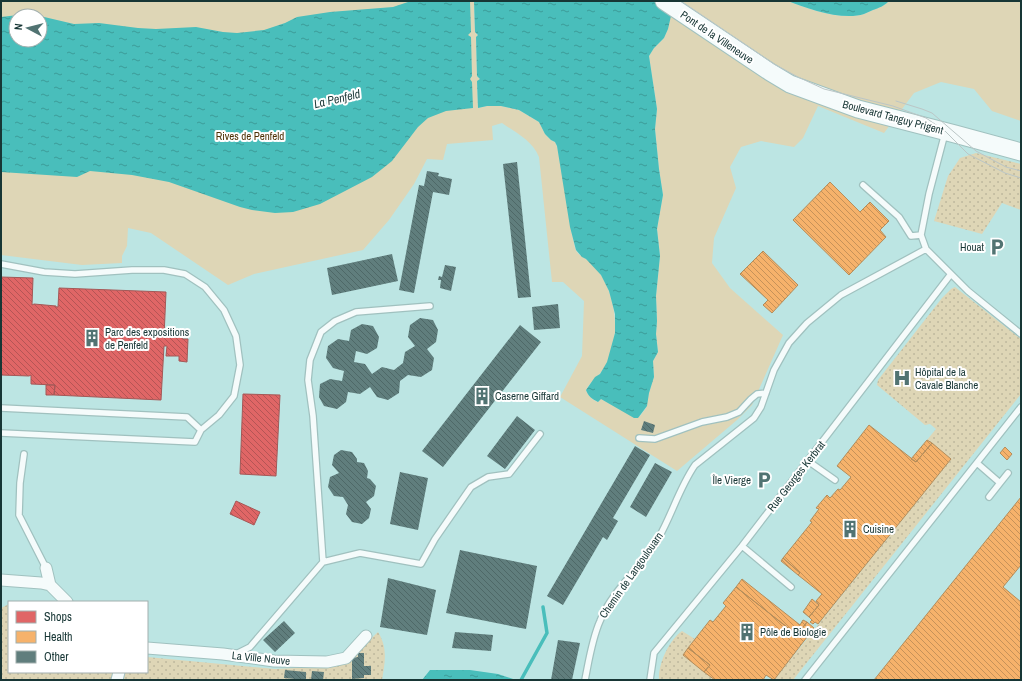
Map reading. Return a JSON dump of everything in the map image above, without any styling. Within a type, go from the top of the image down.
[{"type":"main road","name":"Pont de la Villeneuve","points":[[664,1],[770,72]]},
{"type":"main road","name":"Boulevard Tanguy Prigent","points":[[770,72],[790,84],[858,109],[1021,152]]},
{"type":"street","points":[[46,568],[50,585],[66,601]]},
{"type":"street","points":[[1,580],[50,585]]},
{"type":"street","name":"La Ville Neuve","points":[[148,648],[274,661],[327,662],[346,658],[366,636]]},
{"type":"lane","points":[[945,131],[920,235],[926,249],[943,268],[952,274],[968,291],[1021,334]]},
{"type":"lane","points":[[863,185],[899,217],[911,236],[920,235]]},
{"type":"lane","name":"Chemin de Langoulouarn","points":[[585,680],[593,641],[600,620],[612,600],[658,540],[688,475],[695,465],[754,418],[761,407],[774,370],[789,343],[807,323],[841,295],[926,249]]},
{"type":"lane","points":[[1,264],[44,272],[75,274],[132,270],[164,270],[185,274],[206,287],[224,310],[236,336],[240,366],[234,396],[219,415],[201,430],[195,442],[1,433]]},
{"type":"lane","name":"Rue Georges Kerbrat","points":[[650,680],[654,653],[742,546],[952,274]]},
{"type":"lane","points":[[323,562],[313,416],[308,380],[310,360],[321,332],[335,321],[356,312],[430,306]]},
{"type":"lane","points":[[639,438],[655,439],[702,422],[728,417],[739,412],[757,394],[766,393]]},
{"type":"lane","points":[[805,680],[1021,407]]},
{"type":"lane","points":[[1,408],[187,416],[201,430]]},
{"type":"lane","points":[[234,656],[250,647],[323,562],[360,553],[421,564],[435,539],[471,487],[488,477],[509,474],[540,434]]},
{"type":"lane","points":[[24,454],[20,483],[19,514],[46,568]]},
{"type":"lane","points":[[808,461],[835,480]]},
{"type":"lane","points":[[977,463],[1000,483]]},
{"type":"lane","points":[[989,497],[1008,473]]},
{"type":"lane","points":[[742,546],[791,587]]},
{"type":"green space","name":"Rives de Penfeld","points":[[1,1],[474,1],[475,32],[478,35],[476,37],[477,76],[480,79],[477,82],[478,108],[487,106],[501,106],[519,110],[539,122],[545,134],[555,142],[559,155],[575,249],[579,255],[589,261],[599,272],[610,294],[615,319],[615,331],[610,356],[605,367],[586,390],[589,396],[596,401],[598,402],[601,399],[636,418],[640,416],[646,408],[654,377],[653,361],[658,352],[656,334],[656,296],[660,256],[657,229],[663,195],[655,129],[657,109],[649,56],[654,48],[664,38],[668,29],[670,1],[788,1],[825,13],[855,16],[881,7],[889,1],[1021,1],[1021,121],[992,111],[974,89],[941,82],[914,93],[884,133],[818,106],[803,138],[794,147],[761,141],[741,147],[730,167],[736,188],[714,238],[712,263],[730,288],[783,335],[752,405],[737,420],[677,471],[560,397],[582,356],[584,301],[563,282],[552,282],[539,157],[528,141],[502,123],[492,126],[493,140],[447,144],[443,160],[427,159],[414,184],[389,220],[363,250],[254,274],[228,285],[151,233],[128,228],[127,246],[122,256],[122,263],[82,265],[1,255]]},
{"type":"green space","points":[[976,153],[1021,164],[1021,210],[1002,203],[982,234],[934,221],[948,176],[960,158]]},
{"type":"green space","points":[[955,287],[1021,339],[1021,394],[793,680],[774,680],[951,459],[927,440],[936,429],[930,424],[925,425],[877,385],[878,380],[942,298]]},
{"type":"green space","points":[[8,604],[8,673],[148,673],[148,657],[275,669],[337,666],[348,661],[378,632],[383,644],[385,655],[382,680],[1,680],[1,608]]},
{"type":"green space","points":[[682,631],[695,639],[683,655],[715,680],[659,680],[660,667],[665,653],[673,640]]},
{"type":"water","name":"Rives de Penfeld","points":[[411,1],[470,1],[471,32],[468,35],[471,37],[472,76],[470,79],[472,82],[473,108],[446,111],[428,118],[418,127],[392,161],[372,177],[320,204],[293,212],[275,213],[240,207],[169,182],[132,175],[90,171],[77,177],[1,172],[1,17],[8,16],[8,48],[48,48],[48,18],[74,24],[99,23],[156,29],[196,27],[237,33],[264,30],[297,17],[330,12],[393,7]]},
{"type":"water","points":[[474,1],[670,1],[671,16],[668,29],[664,38],[654,48],[649,56],[657,109],[655,129],[663,195],[657,229],[660,256],[656,296],[656,334],[658,352],[653,361],[654,377],[647,406],[638,418],[634,418],[601,399],[598,402],[596,401],[589,396],[586,390],[595,377],[600,374],[607,362],[615,333],[615,314],[609,291],[601,275],[576,250],[570,227],[557,146],[555,142],[545,134],[539,122],[519,110],[501,106],[487,106],[478,108],[477,81],[480,79],[477,76],[476,37],[478,35],[475,32]]},
{"type":"water","points":[[788,1],[889,1],[881,7],[864,14],[846,16],[826,13]]},
{"type":"water","points":[[430,670],[470,670],[498,674],[516,680],[422,680]]},
{"type":"building: Shops","name":"Parc des expositions de Penfeld","points":[[1,277],[33,278],[32,305],[58,307],[59,288],[166,292],[164,337],[167,337],[167,334],[183,335],[182,339],[188,339],[187,362],[179,361],[179,356],[166,356],[167,346],[164,346],[161,400],[54,395],[55,385],[31,384],[31,375],[1,375]]},
{"type":"building: Shops","points":[[46,385],[55,385],[54,395],[46,395]]},
{"type":"building: Shops","points":[[243,394],[280,395],[276,476],[240,474]]},
{"type":"building: Shops","points":[[236,501],[260,512],[254,525],[230,514]]},
{"type":"building: Health","points":[[830,182],[860,212],[870,202],[889,221],[880,230],[886,237],[849,275],[793,220]]},
{"type":"building: Health","points":[[763,251],[798,285],[772,313],[763,305],[768,300],[740,274]]},
{"type":"building: Health","name":"Cuisine","points":[[869,425],[916,462],[932,443],[951,459],[818,624],[815,622],[813,624],[810,622],[812,620],[809,617],[819,605],[816,601],[822,594],[798,575],[800,573],[783,558],[812,522],[810,521],[819,509],[816,508],[827,495],[830,498],[838,489],[840,490],[851,477],[837,466]]},
{"type":"building: Health","points":[[927,440],[932,443],[916,462],[911,459]]},
{"type":"building: Health","points":[[1005,447],[1012,454],[1007,460],[1000,453]]},
{"type":"building: Health","points":[[1021,497],[1021,565],[1003,587],[1021,602],[1021,680],[874,680]]},
{"type":"building: Health","points":[[783,558],[800,573],[798,575],[781,561]]},
{"type":"building: Health","points":[[742,579],[800,625],[803,620],[807,622],[797,635],[736,587]]},
{"type":"building: Health","name":"Pôle de Biologie","points":[[736,587],[797,635],[807,622],[814,628],[774,680],[766,675],[763,680],[715,680],[704,672],[710,665],[688,648],[710,620],[713,622],[726,606],[723,603]]},
{"type":"building: Health","points":[[812,599],[819,605],[809,617],[803,612]]},
{"type":"building: Health","points":[[688,648],[710,665],[704,672],[683,655]]},
{"type":"building: Other","points":[[517,162],[531,297],[518,298],[503,164]]},
{"type":"building: Other","points":[[427,171],[439,173],[438,176],[452,179],[449,195],[433,192],[414,293],[399,290],[419,185],[424,186]]},
{"type":"building: Other","points":[[392,254],[398,281],[332,295],[327,268]]},
{"type":"building: Other","points":[[445,265],[456,267],[451,291],[440,288],[441,280],[438,280],[439,276],[442,277]]},
{"type":"building: Other","points":[[558,304],[560,328],[534,330],[532,307]]},
{"type":"building: Other","points":[[420,318],[433,320],[438,330],[436,342],[427,349],[434,358],[432,370],[421,377],[408,375],[400,381],[399,393],[388,400],[377,397],[370,387],[360,394],[348,392],[346,402],[337,409],[324,406],[319,397],[320,384],[330,379],[342,381],[344,371],[333,368],[326,358],[328,346],[338,339],[349,341],[351,330],[362,324],[373,326],[379,337],[377,348],[367,354],[356,351],[354,362],[365,364],[372,374],[382,367],[394,370],[403,363],[405,352],[415,346],[408,337],[410,325]]},
{"type":"building: Other","name":"Caserne Giffard","points":[[520,325],[541,342],[443,467],[422,451]]},
{"type":"building: Other","points":[[517,416],[535,430],[505,469],[487,456]]},
{"type":"building: Other","points":[[644,421],[655,425],[653,433],[641,430]]},
{"type":"building: Other","points":[[635,446],[650,455],[613,518],[618,521],[607,540],[603,537],[563,605],[547,596]]},
{"type":"building: Other","points":[[341,450],[352,452],[357,459],[357,462],[364,463],[368,471],[367,478],[370,479],[376,486],[374,496],[366,502],[371,509],[369,518],[362,524],[352,522],[346,514],[348,505],[343,497],[334,496],[328,487],[330,477],[339,473],[332,465],[334,455]]},
{"type":"building: Other","points":[[655,463],[672,472],[646,517],[630,507]]},
{"type":"building: Other","points":[[400,472],[428,478],[418,530],[390,524]]},
{"type":"building: Other","points":[[460,550],[537,566],[526,629],[446,613]]},
{"type":"building: Other","points":[[388,578],[436,590],[427,635],[380,627]]},
{"type":"building: Other","points":[[284,621],[295,633],[275,652],[263,640]]},
{"type":"building: Other","points":[[455,632],[493,635],[491,651],[452,648]]},
{"type":"building: Other","points":[[558,640],[580,643],[572,680],[551,680]]},
{"type":"building: Other","points":[[358,653],[364,653],[364,666],[371,666],[371,675],[364,675],[364,678],[352,679],[352,658],[358,657]]},
{"type":"building: Other","points":[[285,670],[306,672],[306,680],[284,678]]},
{"type":"building: Other","points":[[312,671],[324,672],[323,680],[311,680]]},
{"type":"waterway","points":[[521,680],[547,633],[543,607]]},
{"type":"tram line","points":[[681,1],[774,64],[798,77],[824,89],[893,106],[926,118],[945,131],[968,154],[1005,173],[1021,178]]},
{"type":"tram line","points":[[896,101],[932,113],[976,151],[1006,167],[1021,171]]},
{"type":"place","name":"Houat","points":[[997,247]]},
{"type":"place","name":"Parc des expositions de Penfeld","points":[[92,338]]},
{"type":"place","name":"Hôpital de la Cavale Blanche","points":[[902,378]]},
{"type":"place","name":"Caserne Giffard","points":[[482,396]]},
{"type":"place","name":"Île Vierge","points":[[764,480]]},
{"type":"place","name":"Cuisine","points":[[850,529]]},
{"type":"place","name":"Pôle de Biologie","points":[[747,632]]},
{"type":"water label","name":"La Penfeld","points":[[337,99]]}]
